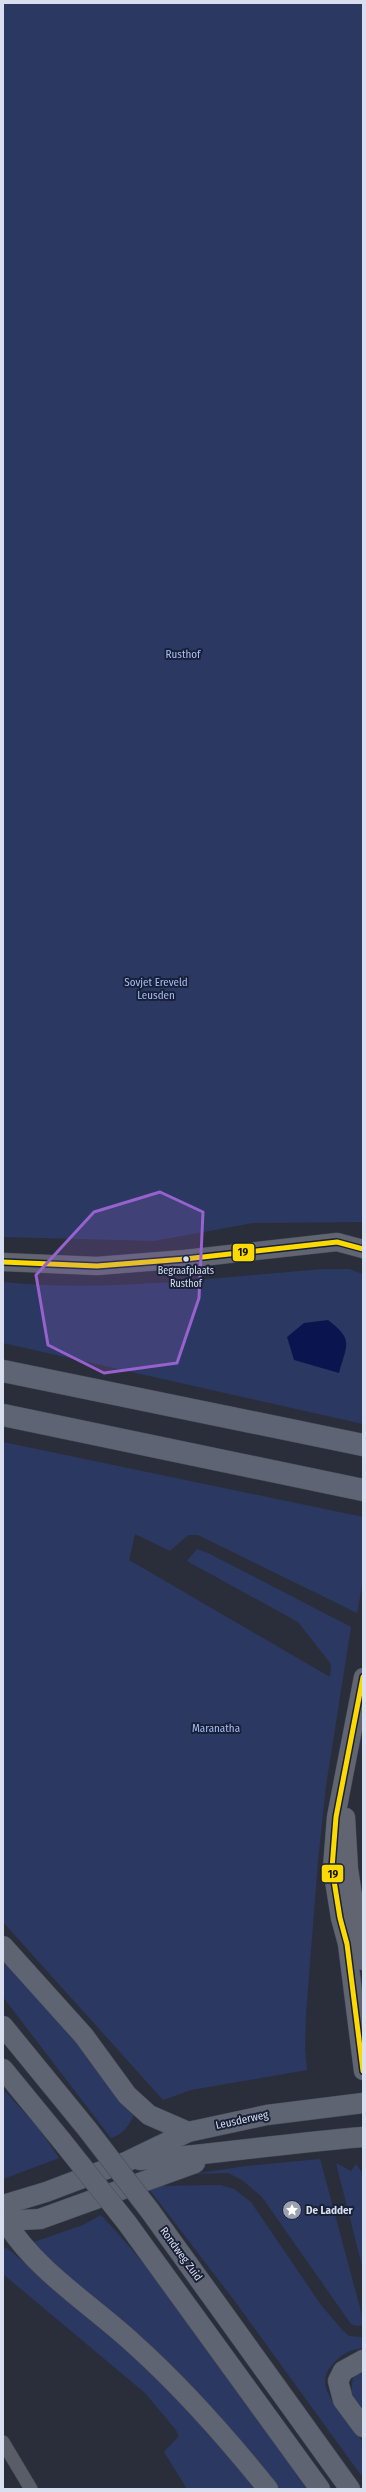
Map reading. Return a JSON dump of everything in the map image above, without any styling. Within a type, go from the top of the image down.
[{"type":"highway","points":[[3,1371],[363,1445]]},
{"type":"highway","points":[[3,1415],[363,1490]]},
{"type":"main road","points":[[3,1946],[84,2036],[127,2095],[148,2115],[188,2132]]},
{"type":"main road","name":"Rondweg Zuid","points":[[3,2026],[88,2130],[150,2211],[350,2489]]},
{"type":"main road","points":[[3,2068],[127,2223],[320,2489]]},
{"type":"main road","name":"Leusderweg","points":[[4,2218],[37,2195],[128,2161],[188,2132],[267,2115],[363,2103]]},
{"type":"main road","name":"Leusderweg","points":[[128,2161],[226,2153],[307,2141],[363,2137]]},
{"type":"main road","name":"Leusderweg","points":[[4,2218],[40,2219],[226,2153]]},
{"type":"main road","points":[[4,2218],[23,2248],[162,2370],[243,2459],[268,2489]]},
{"type":"main road","points":[[363,2360],[343,2371],[338,2381],[343,2400],[363,2427]]},
{"type":"street","points":[[3,1262],[97,1266],[185,1259],[337,1242],[363,1249]]},
{"type":"street","points":[[363,1678],[361,1698],[336,1817],[333,1883],[347,1944],[363,2071]]},
{"type":"street","points":[[344,1780],[347,1849],[363,1960]]},
{"type":"street","points":[[3,2442],[32,2489]]},
{"type":"highlighted area","points":[[160,1192],[203,1212],[199,1298],[177,1363],[104,1373],[48,1345],[36,1275],[94,1212]]},
{"type":"green space","name":"Rusthof","points":[[3,3],[363,3],[363,1222],[253,1223],[154,1241],[3,1237]]},
{"type":"green space","points":[[324,1269],[349,1269],[363,1274],[363,1424],[3,1343],[3,1282],[83,1286],[123,1285],[204,1280]]},
{"type":"green space","name":"Maranatha","points":[[3,1442],[363,1517],[363,1581],[357,1613],[198,1535],[188,1535],[170,1551],[135,1534],[129,1560],[330,1677],[331,1664],[298,1622],[187,1561],[197,1549],[208,1553],[351,1627],[326,1786],[318,1861],[306,2013],[305,2050],[307,2070],[191,2090],[163,2100],[3,1922]]},
{"type":"green space","points":[[3,1955],[62,2024],[134,2115],[130,2123],[119,2135],[111,2138],[3,1997]]},
{"type":"green space","points":[[3,2089],[40,2130],[59,2158],[3,2179]]},
{"type":"green space","points":[[320,2159],[363,2319],[363,2325],[357,2326],[351,2324],[262,2197],[242,2180],[228,2173],[192,2174],[246,2166]]},
{"type":"green space","points":[[336,2163],[351,2171],[356,2164],[363,2174],[363,2270]]},
{"type":"green space","points":[[220,2185],[234,2189],[251,2202],[321,2305],[349,2336],[363,2337],[363,2348],[346,2353],[332,2365],[326,2375],[326,2386],[336,2407],[353,2427],[363,2444],[363,2478],[237,2304],[149,2189],[159,2186]]},
{"type":"green space","points":[[101,2215],[130,2247],[183,2314],[307,2489],[275,2489],[31,2243],[83,2225]]},
{"type":"green space","points":[[7,2248],[157,2374],[260,2489],[187,2489],[164,2452],[179,2436],[176,2430],[145,2393],[3,2274],[3,2249]]},
{"type":"green space","points":[[363,2369],[363,2410],[351,2393],[353,2378]]},
{"type":"shaded area","points":[[328,1320],[342,1333],[345,1338],[346,1349],[339,1373],[294,1360],[287,1337],[304,1323]]},
{"type":"transit line","name":"19","points":[[3,1262],[97,1266],[185,1259],[337,1242],[363,1249]]},
{"type":"transit line","name":"19","points":[[363,1677],[336,1817],[332,1868],[340,1918],[347,1944],[363,2071]]},
{"type":"place","name":"Begraafplaats Rusthof","points":[[186,1259]]},
{"type":"place","name":"De Ladder","points":[[292,2210]]},
{"type":"park label","name":"Sovjet Ereveld Leusden","points":[[156,988]]}]
